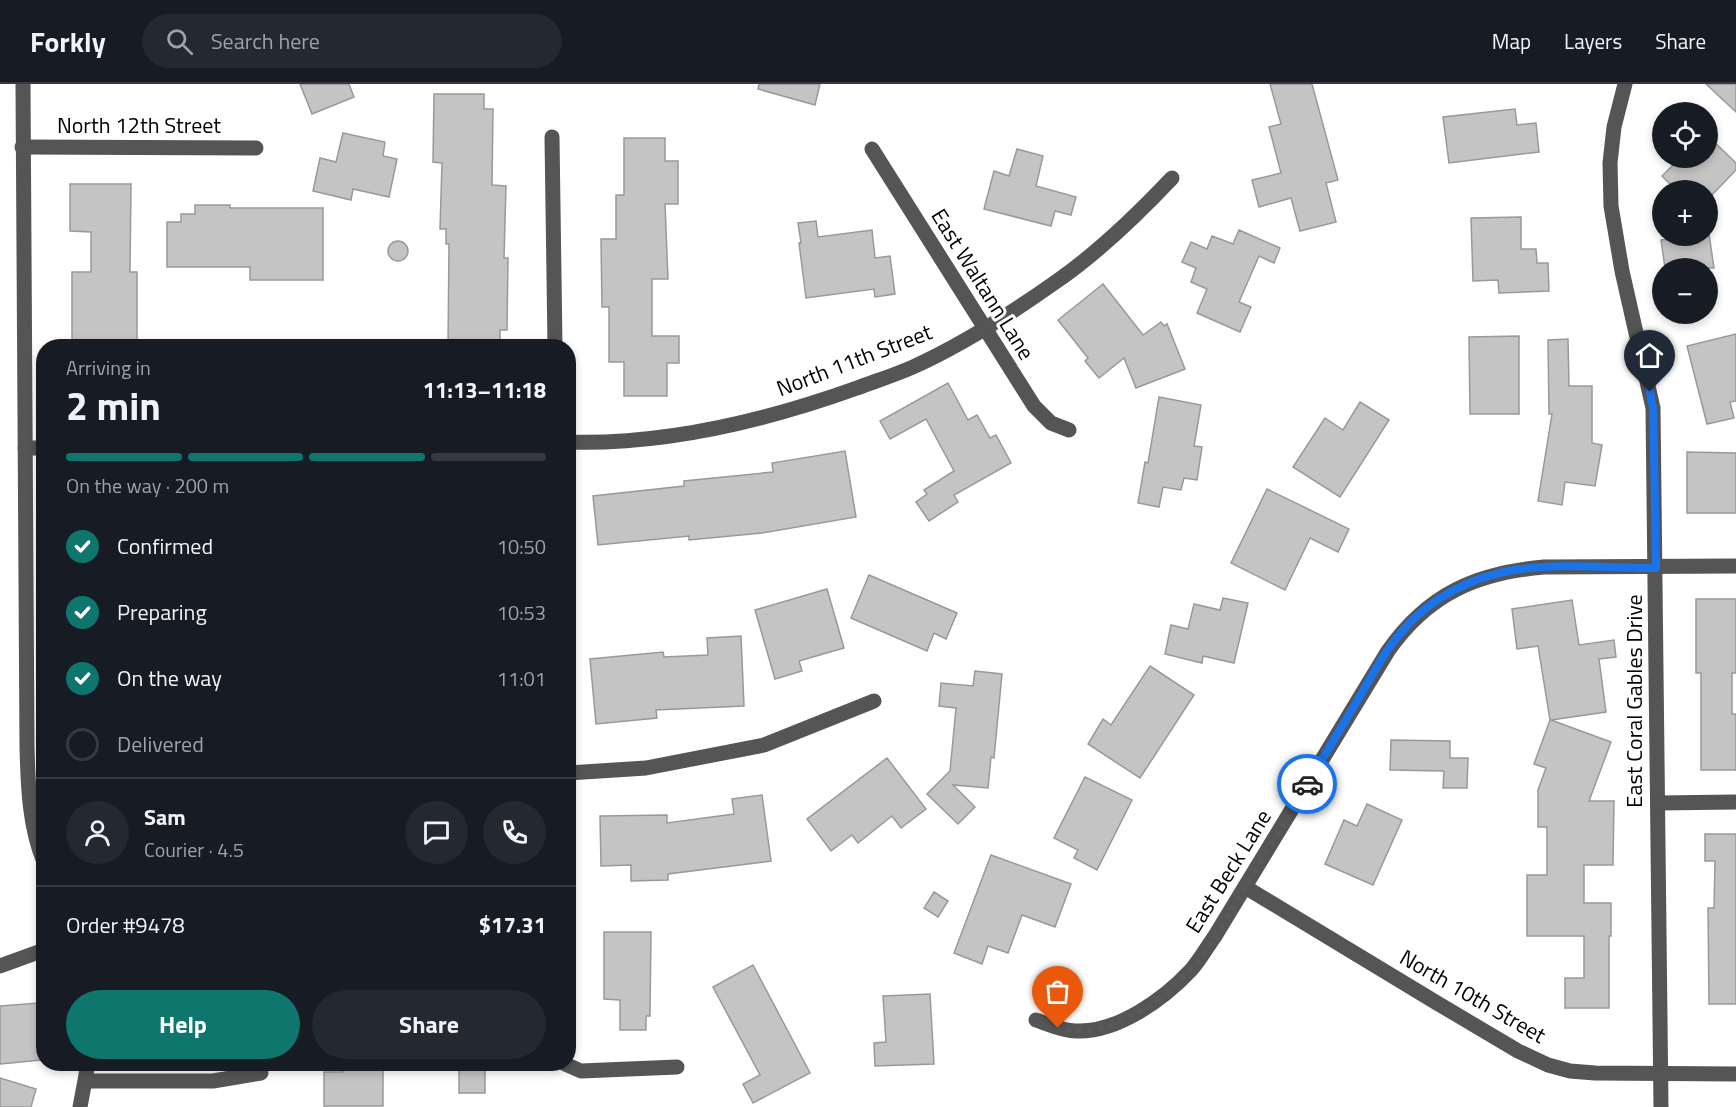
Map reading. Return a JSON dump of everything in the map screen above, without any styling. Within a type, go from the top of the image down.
[{"type":"street","points":[[23,84],[27,747],[28,795],[36,836]]},
{"type":"street","name":"East Coral Gables Drive","points":[[1625,84],[1614,127],[1610,163],[1611,206],[1622,271],[1653,408],[1661,1107]]},
{"type":"street","points":[[552,137],[555,339]]},
{"type":"street","name":"North 12th Street","points":[[22,147],[256,148]]},
{"type":"street","name":"East Waltann Lane","points":[[872,149],[1034,406],[1051,423],[1069,430]]},
{"type":"street","name":"North 11th Street","points":[[576,442],[648,439],[707,430],[773,416],[912,367],[984,329],[1059,281],[1095,252],[1172,178]]},
{"type":"street","points":[[25,448],[36,448]]},
{"type":"street","points":[[1656,568],[1736,566]]},
{"type":"street","name":"East Beck Lane","points":[[1036,1020],[1074,1032],[1095,1030],[1130,1017],[1163,996],[1192,969],[1215,936],[1388,651],[1403,630],[1425,609],[1449,592],[1478,579],[1514,570],[1544,567],[1656,568]]},
{"type":"street","points":[[576,772],[646,768],[764,745],[874,701]]},
{"type":"street","points":[[27,747],[36,747]]},
{"type":"street","points":[[1658,803],[1736,802]]},
{"type":"street","name":"North 10th Street","points":[[1245,887],[1518,1051],[1548,1065],[1570,1071],[1595,1073],[1736,1074]]},
{"type":"street","points":[[0,966],[36,953]]},
{"type":"street","points":[[576,1069],[581,1071],[677,1067]]},
{"type":"street","points":[[80,1107],[87,1071]]},
{"type":"street","points":[[86,1081],[213,1082],[261,1073]]},
{"type":"building","points":[[300,84],[349,84],[354,97],[312,114]]},
{"type":"building","points":[[759,84],[820,84],[815,105],[758,89]]},
{"type":"building","points":[[1270,84],[1312,84],[1338,180],[1326,183],[1336,222],[1300,231],[1291,198],[1259,207],[1252,180],[1281,173],[1269,127],[1281,124]]},
{"type":"building","points":[[1706,84],[1736,84],[1736,112]]},
{"type":"building","points":[[434,94],[484,94],[484,109],[493,109],[492,185],[506,186],[504,258],[508,258],[507,330],[500,330],[500,339],[448,339],[449,244],[446,244],[446,229],[440,229],[442,163],[433,162]]},
{"type":"building","points":[[1515,109],[1517,125],[1536,123],[1539,152],[1449,163],[1443,117]]},
{"type":"building","points":[[343,133],[385,142],[383,156],[397,159],[389,197],[353,189],[351,200],[313,191],[320,158],[336,162]]},
{"type":"building","points":[[624,138],[665,138],[665,161],[678,161],[678,204],[665,204],[668,279],[652,279],[652,336],[679,336],[679,363],[667,363],[667,396],[624,396],[624,362],[609,362],[609,307],[602,307],[601,239],[616,239],[616,195],[624,195]]},
{"type":"building","points":[[1718,146],[1736,163],[1736,170],[1718,189],[1718,180],[1666,180],[1662,176],[1670,168],[1718,168]]},
{"type":"building","points":[[1017,149],[1043,156],[1036,186],[1076,197],[1071,215],[1055,211],[1051,226],[984,209],[994,171],[1009,176]]},
{"type":"building","points":[[70,184],[131,184],[130,272],[137,272],[137,339],[72,339],[72,272],[91,272],[91,232],[70,231]]},
{"type":"building","points":[[195,205],[230,205],[230,208],[323,208],[323,280],[250,280],[250,267],[167,267],[167,222],[181,222],[181,214],[195,214]]},
{"type":"building","points":[[1521,217],[1521,249],[1536,249],[1537,263],[1548,263],[1549,291],[1499,293],[1498,280],[1473,281],[1471,218]]},
{"type":"building","points":[[816,221],[818,237],[872,230],[875,258],[890,256],[895,294],[875,297],[874,289],[806,298],[798,223]]},
{"type":"building","points":[[1239,230],[1280,248],[1274,263],[1259,256],[1239,302],[1251,307],[1240,332],[1197,313],[1207,289],[1191,282],[1196,268],[1182,262],[1191,242],[1207,249],[1212,236],[1233,244]]},
{"type":"building","points":[[394,241],[402,241],[408,247],[408,255],[402,261],[394,261],[388,255],[388,247]]},
{"type":"building","points":[[1662,246],[1711,246],[1713,258],[1664,258]]},
{"type":"building","points":[[1103,284],[1143,335],[1161,322],[1164,326],[1167,324],[1185,369],[1136,388],[1124,358],[1099,378],[1085,361],[1088,358],[1058,320]]},
{"type":"building","points":[[1736,334],[1736,401],[1730,402],[1734,418],[1707,424],[1687,346]]},
{"type":"building","points":[[1519,336],[1519,414],[1470,414],[1469,337]]},
{"type":"building","points":[[1568,339],[1569,386],[1592,386],[1592,443],[1602,445],[1595,486],[1565,482],[1562,505],[1538,501],[1552,414],[1549,414],[1548,340]]},
{"type":"building","points":[[948,383],[968,420],[977,415],[990,438],[996,435],[1011,463],[954,495],[958,502],[929,521],[916,502],[927,494],[924,490],[954,471],[926,419],[890,439],[880,421]]},
{"type":"building","points":[[1159,397],[1201,405],[1194,446],[1202,447],[1197,480],[1184,478],[1181,490],[1163,487],[1159,507],[1138,503],[1145,462],[1148,463]]},
{"type":"building","points":[[1360,402],[1389,420],[1340,497],[1293,467],[1325,418],[1343,430]]},
{"type":"building","points":[[845,451],[856,517],[762,533],[689,540],[689,536],[598,545],[593,496],[684,486],[684,481],[773,472],[772,463]]},
{"type":"building","points":[[1687,452],[1736,453],[1736,513],[1687,513]]},
{"type":"building","points":[[1267,489],[1349,529],[1338,552],[1310,538],[1285,590],[1231,563]]},
{"type":"building","points":[[869,575],[957,613],[946,639],[934,633],[927,651],[851,618]]},
{"type":"building","points":[[827,589],[844,648],[799,661],[802,671],[775,679],[755,610]]},
{"type":"building","points":[[1223,598],[1248,603],[1234,663],[1203,656],[1202,663],[1165,654],[1171,625],[1188,629],[1194,604],[1220,610]]},
{"type":"building","points":[[1696,599],[1736,599],[1736,673],[1732,673],[1732,714],[1736,714],[1736,770],[1701,770],[1701,673],[1696,673]]},
{"type":"building","points":[[1572,600],[1579,645],[1614,640],[1616,657],[1599,659],[1606,712],[1551,720],[1611,742],[1589,801],[1614,801],[1613,865],[1584,865],[1584,903],[1611,903],[1609,1008],[1565,1008],[1565,978],[1584,978],[1584,936],[1527,936],[1527,875],[1547,875],[1547,827],[1538,827],[1538,790],[1546,768],[1534,764],[1550,720],[1538,646],[1517,649],[1512,609]]},
{"type":"building","points":[[741,636],[744,706],[656,710],[657,718],[596,724],[590,659],[663,652],[664,657],[708,655],[707,638]]},
{"type":"building","points":[[1150,666],[1194,695],[1140,778],[1088,744],[1103,719],[1111,725]]},
{"type":"building","points":[[975,671],[1002,674],[994,758],[991,757],[988,788],[953,785],[975,807],[958,824],[927,794],[950,771],[956,708],[939,706],[941,683],[973,686]]},
{"type":"building","points":[[1391,740],[1450,741],[1450,758],[1468,758],[1467,788],[1443,788],[1444,771],[1390,770]]},
{"type":"building","points":[[887,758],[926,809],[901,828],[892,816],[858,843],[852,835],[831,851],[807,819]]},
{"type":"building","points":[[1085,777],[1132,800],[1097,870],[1074,858],[1078,850],[1054,838]]},
{"type":"building","points":[[762,795],[771,861],[668,874],[668,880],[631,881],[631,865],[601,866],[600,816],[667,815],[667,823],[734,814],[732,799]]},
{"type":"building","points":[[1367,804],[1402,820],[1373,885],[1325,864],[1344,820],[1357,826]]},
{"type":"building","points":[[1705,834],[1736,834],[1736,1004],[1709,1004],[1708,908],[1714,908],[1715,861],[1705,861]]},
{"type":"building","points":[[991,855],[1071,884],[1055,927],[1022,915],[1008,953],[988,946],[982,964],[954,953]]},
{"type":"building","points":[[934,892],[948,901],[938,917],[924,908]]},
{"type":"building","points":[[604,932],[651,932],[650,1016],[646,1016],[646,1030],[620,1030],[620,1000],[604,999]]},
{"type":"building","points":[[753,965],[810,1073],[753,1103],[743,1084],[760,1075],[713,987]]},
{"type":"building","points":[[930,994],[934,1064],[875,1066],[874,1043],[886,1042],[883,996]]},
{"type":"building","points":[[36,1003],[36,1060],[0,1064],[0,1006]]},
{"type":"building","points":[[383,1071],[383,1106],[324,1106],[324,1072]]},
{"type":"building","points":[[459,1071],[485,1071],[485,1093],[459,1093]]},
{"type":"building","points":[[0,1078],[36,1089],[31,1107],[0,1107]]},
{"type":"way so far","points":[[1058,1028],[1074,1032],[1095,1030],[1130,1017],[1163,996],[1192,969],[1215,936],[1307,784]]},
{"type":"route","points":[[1307,784],[1368,682],[1403,630],[1425,609],[1449,592],[1478,579],[1514,570],[1544,567],[1656,568],[1653,408],[1650,392]]}]
